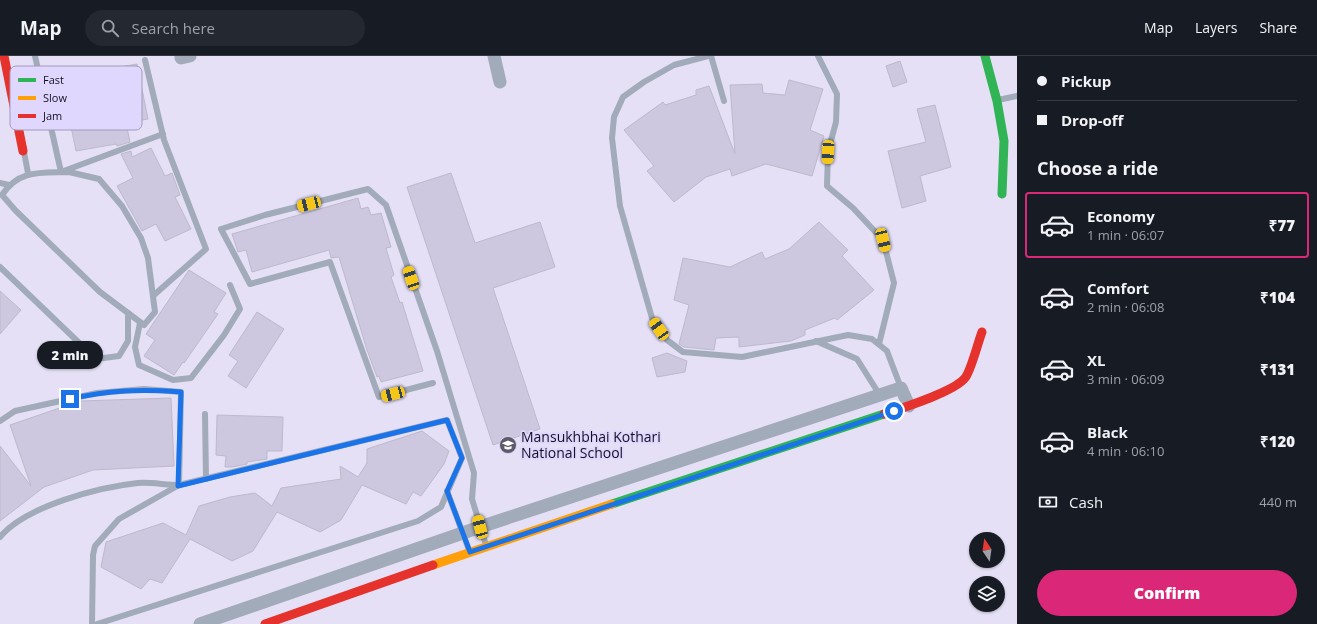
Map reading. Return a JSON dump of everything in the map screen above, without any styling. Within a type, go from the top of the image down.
[{"type":"street","points":[[4,56],[10,84]]},
{"type":"street","points":[[181,56],[181,58],[190,56]]},
{"type":"street","points":[[494,56],[500,82]]},
{"type":"street","points":[[985,56],[997,101],[1004,141],[1002,194]]},
{"type":"street","points":[[20,130],[24,151]]},
{"type":"street","points":[[265,624],[487,546],[909,406],[951,388],[965,378],[982,332]]},
{"type":"street","points":[[200,624],[480,527],[877,395],[901,388],[909,406]]},
{"type":"lane","points":[[35,56],[37,66]]},
{"type":"lane","points":[[724,101],[709,56],[674,65],[644,82],[623,96],[614,117],[612,138],[620,206],[652,318],[666,340],[683,352],[742,357],[848,335],[872,339],[887,351],[901,388]]},
{"type":"lane","points":[[818,56],[837,94],[836,122],[828,152],[827,186],[853,208],[883,240],[894,283],[879,344]]},
{"type":"lane","points":[[144,60],[163,134],[206,249],[154,295]]},
{"type":"lane","points":[[997,101],[1017,96]]},
{"type":"lane","points":[[52,130],[61,172]]},
{"type":"lane","points":[[61,172],[163,134]]},
{"type":"lane","points":[[24,151],[28,174]]},
{"type":"lane","points":[[68,172],[99,179],[122,206],[141,238],[148,258],[154,295],[154,312],[144,325],[100,292],[16,211],[2,195],[9,185],[28,174],[68,172]]},
{"type":"lane","points":[[0,183],[9,185]]},
{"type":"lane","points":[[432,383],[379,397],[330,262],[250,284],[221,229],[264,215],[368,189],[386,205],[437,351],[474,473],[472,499],[487,546]]},
{"type":"lane","points":[[0,267],[96,359],[119,356],[128,341],[128,313]]},
{"type":"lane","points":[[140,323],[135,346],[139,365],[173,380],[191,378],[224,335],[240,308],[230,285]]},
{"type":"lane","points":[[816,341],[857,359],[876,389],[877,395]]},
{"type":"lane","points":[[0,421],[15,410],[97,393],[144,389],[181,392],[178,486]]},
{"type":"lane","points":[[205,414],[206,479]]},
{"type":"lane","points":[[92,624],[93,555],[95,546],[119,519],[178,486],[447,420],[462,458],[441,507],[418,521],[97,624]]},
{"type":"lane","points":[[0,537],[7,529],[48,506],[88,492],[140,483],[178,486]]},
{"type":"lane","points":[[447,491],[470,552]]},
{"type":"building","points":[[900,61],[907,82],[893,87],[886,66]]},
{"type":"building","points":[[137,64],[137,66],[126,66]]},
{"type":"building","points":[[789,80],[823,89],[810,130],[824,136],[812,176],[766,164],[732,176],[730,169],[706,177],[674,202],[647,171],[654,166],[624,130],[663,102],[665,105],[696,95],[696,90],[709,86],[735,154],[730,85],[762,84],[763,93],[785,95]]},
{"type":"building","points":[[142,89],[148,119],[142,120]]},
{"type":"building","points":[[935,105],[951,167],[920,176],[926,201],[902,208],[888,151],[926,142],[917,109]]},
{"type":"building","points":[[72,130],[127,130],[130,142],[117,146],[116,144],[76,151]]},
{"type":"building","points":[[151,148],[165,176],[172,173],[180,195],[175,197],[191,229],[165,241],[156,224],[142,231],[117,186],[133,178],[121,154],[131,151],[132,157]]},
{"type":"building","points":[[451,173],[475,243],[540,222],[555,267],[493,288],[540,429],[493,445],[407,187]]},
{"type":"building","points":[[358,198],[361,209],[368,207],[371,215],[381,213],[391,247],[386,248],[394,275],[391,277],[400,303],[402,302],[423,371],[381,382],[379,376],[377,377],[367,350],[339,257],[331,258],[329,250],[252,272],[246,250],[238,252],[232,234]]},
{"type":"building","points":[[819,222],[848,250],[842,256],[874,290],[837,320],[835,318],[805,330],[805,335],[791,341],[739,347],[739,337],[716,338],[714,350],[684,347],[679,344],[689,305],[674,300],[683,258],[730,267],[762,252],[765,259],[789,249]]},
{"type":"building","points":[[189,270],[226,293],[214,312],[218,314],[174,375],[144,356],[155,340],[146,334]]},
{"type":"building","points":[[0,291],[21,310],[0,334]]},
{"type":"building","points":[[257,312],[284,329],[246,388],[228,376],[238,361],[229,355]]},
{"type":"building","points":[[667,353],[687,361],[685,372],[657,377],[652,358]]},
{"type":"building","points":[[171,398],[174,466],[93,470],[44,487],[0,521],[0,446],[31,486],[10,425],[80,401]]},
{"type":"building","points":[[217,415],[283,417],[282,451],[267,451],[267,459],[247,462],[247,464],[232,467],[225,467],[226,456],[216,455]]},
{"type":"building","points":[[422,431],[449,451],[444,464],[421,496],[413,492],[406,504],[362,485],[341,520],[320,532],[277,512],[253,551],[232,561],[190,539],[162,583],[150,579],[141,589],[101,567],[106,542],[163,523],[186,535],[199,506],[230,497],[255,493],[272,506],[281,488],[341,479],[340,466],[358,477],[367,463],[367,449]]},
{"type":"traffic: fast","points":[[985,56],[997,101],[1004,141],[1002,194]]},
{"type":"traffic: fast","points":[[612,504],[884,414]]},
{"type":"traffic: slow","points":[[433,565],[612,504]]},
{"type":"traffic: jam","points":[[4,56],[10,86]]},
{"type":"traffic: jam","points":[[19,130],[23,151]]},
{"type":"traffic: jam","points":[[884,414],[939,394],[950,389],[965,378],[970,369],[982,332]]},
{"type":"traffic: jam","points":[[265,624],[433,565]]},
{"type":"place","name":"Mansukhbhai Kothari National School","points":[[508,445]]},
{"type":"route","points":[[70,399],[97,393],[144,389],[181,392],[178,486],[447,420],[462,458],[447,491],[470,552],[894,411]]}]
